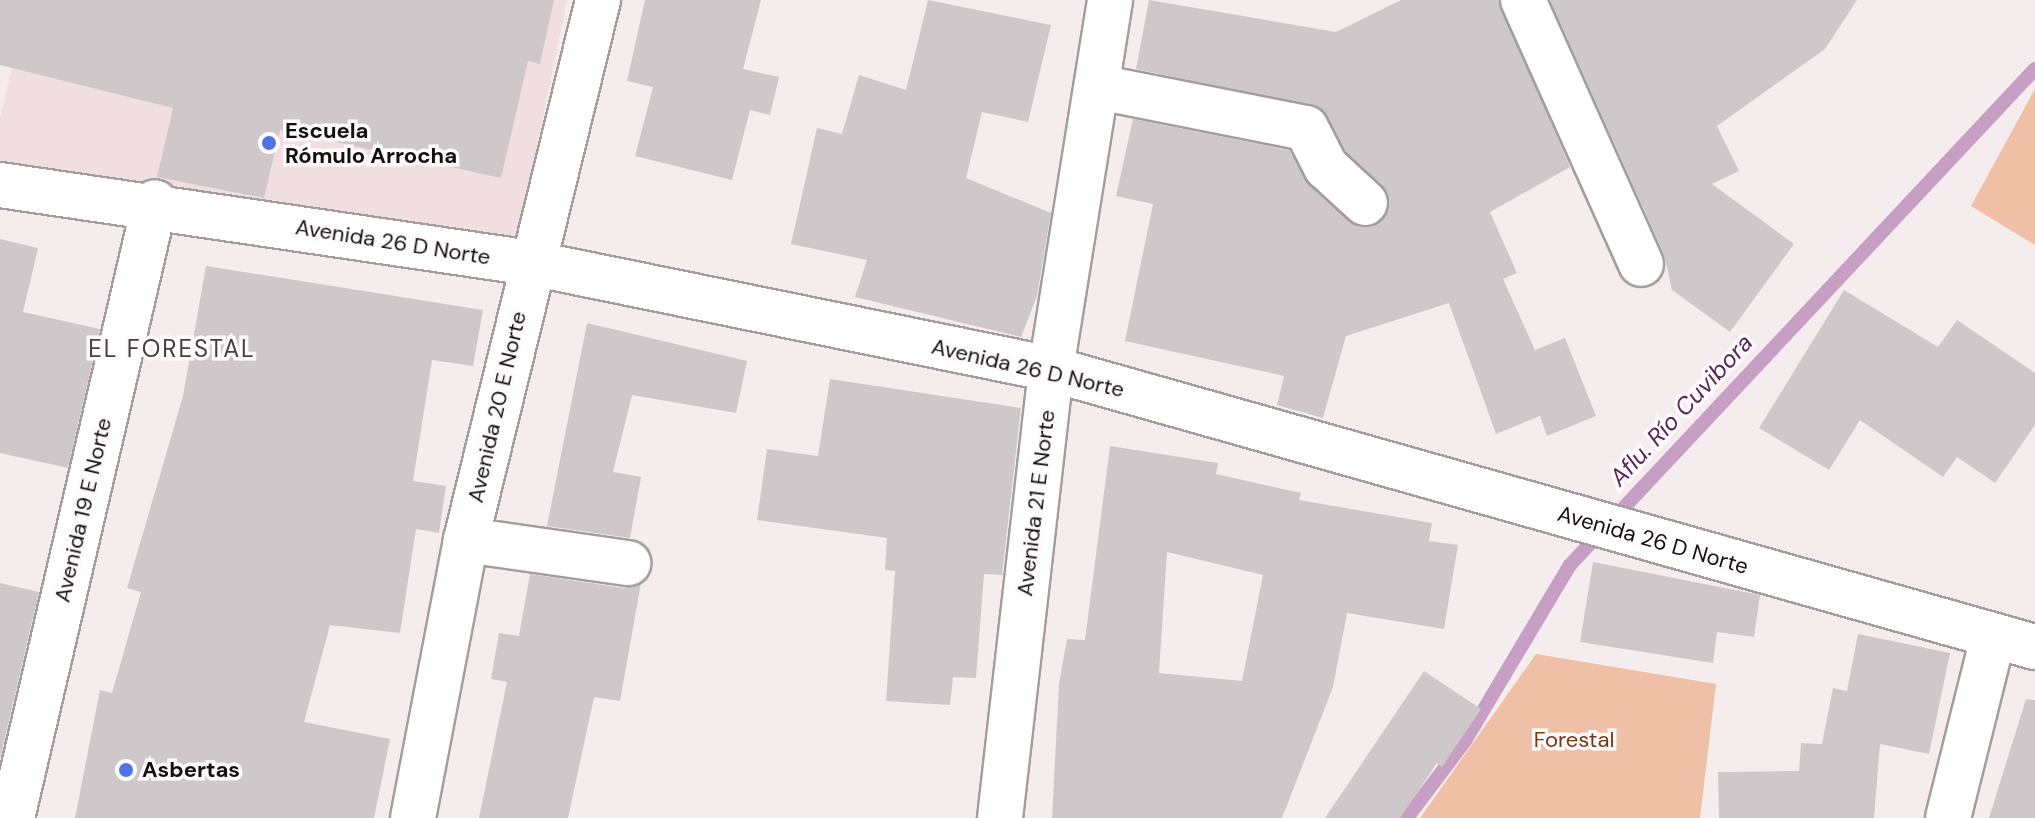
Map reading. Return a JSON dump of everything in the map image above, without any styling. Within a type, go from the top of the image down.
[{"type":"street","name":"Avenida 20 E Norte","points":[[413,818],[466,540],[531,263],[598,0]]},
{"type":"street","name":"Avenida 21 E Norte","points":[[1000,818],[1051,369],[1110,0]]},
{"type":"street","points":[[1523,0],[1641,264]]},
{"type":"street","points":[[1098,87],[1306,128],[1326,167],[1365,203]]},
{"type":"street","name":"Avenida 26 D Norte","points":[[0,185],[155,202],[531,263],[1051,369],[2035,647]]},
{"type":"street","name":"Avenida 19 E Norte","points":[[12,818],[155,202]]},
{"type":"street","points":[[466,540],[628,563]]},
{"type":"street","points":[[1948,818],[1993,637]]},
{"type":"shaded area","name":"Escuela Rómulo Arrocha","points":[[28,0],[567,0],[516,250],[0,169],[0,118]]},
{"type":"green space","points":[[2035,89],[2035,245],[1971,206]]},
{"type":"green space","name":"Forestal","points":[[1536,654],[1716,684],[1700,818],[1420,818]]},
{"type":"building","name":"Escuela Rómulo Arrocha","points":[[0,0],[554,0],[540,64],[528,61],[501,178],[280,130],[264,198],[157,177],[173,108],[0,65]]},
{"type":"building","points":[[645,0],[761,0],[743,69],[779,77],[770,115],[750,110],[732,180],[635,156],[653,87],[627,81]]},
{"type":"building","points":[[928,0],[1051,25],[1028,122],[982,112],[966,178],[1051,213],[1037,296],[1021,337],[855,297],[867,260],[791,244],[817,128],[842,134],[859,75],[906,90]]},
{"type":"building","points":[[1149,0],[1336,32],[1401,0],[1498,0],[1570,167],[1490,212],[1517,273],[1503,279],[1535,350],[1565,338],[1596,416],[1547,436],[1540,416],[1496,434],[1449,303],[1346,336],[1323,418],[1277,405],[1284,376],[1125,341],[1153,204],[1116,196],[1133,119],[1289,150],[1309,185],[1359,227],[1373,227],[1389,208],[1382,185],[1346,152],[1320,108],[1136,69]]},
{"type":"building","points":[[1550,0],[1857,0],[1825,49],[1717,126],[1739,171],[1712,184],[1794,244],[1730,332],[1672,290],[1664,254]]},
{"type":"building","points":[[0,239],[38,248],[23,312],[100,329],[68,468],[0,453]]},
{"type":"building","points":[[206,266],[483,310],[473,366],[432,360],[413,481],[446,486],[439,533],[416,529],[400,633],[330,625],[304,722],[390,739],[374,818],[75,818],[100,690],[112,693],[141,592],[127,588],[183,396]]},
{"type":"building","points":[[1844,290],[1938,347],[1957,320],[2035,373],[2035,425],[1995,483],[1957,457],[1943,477],[1860,420],[1829,470],[1759,428]]},
{"type":"building","points":[[587,323],[747,361],[736,413],[632,395],[613,472],[641,477],[630,538],[547,526]]},
{"type":"building","points":[[830,379],[1021,408],[1002,575],[984,574],[976,678],[953,677],[950,705],[886,701],[895,571],[885,570],[887,538],[757,520],[767,449],[818,456]]},
{"type":"building","points":[[1110,446],[1218,463],[1216,474],[1301,493],[1299,500],[1432,523],[1429,541],[1458,545],[1444,629],[1347,613],[1333,687],[1282,818],[1052,818],[1059,684],[1067,639],[1085,640]],"holes":[[[1167,552],[1263,575],[1242,681],[1159,673]]]},
{"type":"building","points":[[1593,562],[1760,595],[1754,637],[1717,632],[1713,663],[1580,642]]},
{"type":"building","points":[[530,574],[624,588],[641,583],[620,701],[594,697],[568,818],[479,818],[507,682],[491,679],[499,633],[519,636]]},
{"type":"building","points":[[0,583],[39,592],[0,759]]},
{"type":"building","points":[[1858,634],[1950,653],[1929,754],[1880,744],[1874,818],[1719,818],[1718,772],[1799,771],[1801,743],[1822,744],[1833,688],[1847,691]]},
{"type":"building","points":[[1424,671],[1481,709],[1442,767],[1437,763],[1400,818],[1325,818]]},
{"type":"building","points":[[2026,699],[2035,700],[2035,818],[1989,818]]},
{"type":"waterway","name":"Aflu. Río Cuvibora","points":[[1407,818],[1465,741],[1570,565],[2035,69]]},
{"type":"place","name":"Escuela Rómulo Arrocha","points":[[269,143]]},
{"type":"place","name":"Asbertas","points":[[126,770]]},
{"type":"district","name":"EL FORESTAL","points":[[172,349]]}]
